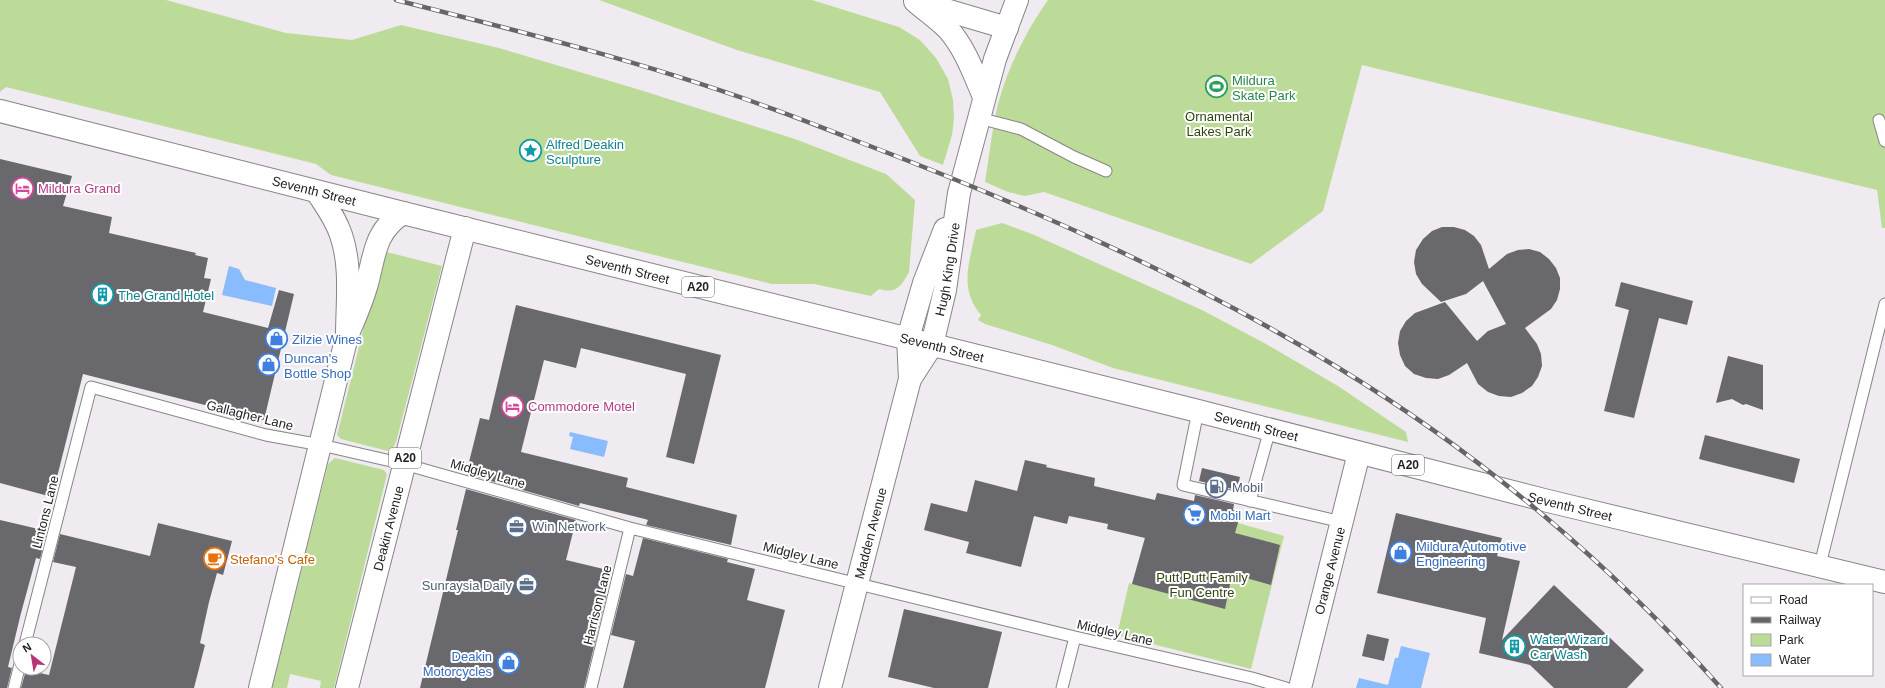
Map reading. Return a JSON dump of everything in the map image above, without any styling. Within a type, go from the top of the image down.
[{"type":"main road","points":[[914,0],[1007,28]]},
{"type":"main road","points":[[914,0],[948,29],[960,46],[974,72],[981,108]]},
{"type":"main road","name":"Hugh King Drive","points":[[932,345],[945,290],[959,193],[981,108],[1017,0]]},
{"type":"main road","name":"Hugh King Drive","points":[[1007,28],[1029,0]]},
{"type":"main road","name":"Seventh Street","points":[[0,111],[403,214],[465,228],[1270,429],[1359,453],[1885,582]]},
{"type":"main road","points":[[317,192],[337,224],[345,249],[347,283],[347,336]]},
{"type":"main road","name":"Hugh King Drive","points":[[908,338],[924,284],[959,193]]},
{"type":"main road","points":[[260,688],[347,336],[363,296],[380,236],[391,222],[403,214]]},
{"type":"main road","name":"Deakin Avenue","points":[[347,688],[465,228]]},
{"type":"main road","name":"Madden Avenue","points":[[830,688],[910,379],[908,338]]},
{"type":"main road","name":"Madden Avenue","points":[[910,379],[932,345]]},
{"type":"main road","name":"Orange Avenue","points":[[1300,688],[1359,453]]},
{"type":"lane","points":[[981,108],[1074,157],[1106,171]]},
{"type":"lane","points":[[1879,120],[1885,141]]},
{"type":"lane","points":[[1820,565],[1885,304]]},
{"type":"lane","name":"Gallagher Lane","points":[[91,387],[266,435],[321,445],[404,464]]},
{"type":"lane","name":"Lintons Lane","points":[[27,636],[91,387]]},
{"type":"lane","points":[[1198,411],[1184,486],[1342,522]]},
{"type":"lane","points":[[1250,501],[1270,429]]},
{"type":"lane","name":"Midgley Lane","points":[[404,464],[630,528],[1075,637],[1252,678],[1286,688]]},
{"type":"lane","name":"Harrison Lane","points":[[591,688],[630,528]]},
{"type":"lane","points":[[1062,688],[1075,637]]},
{"type":"lane","points":[[14,688],[17,676]]},
{"type":"green space","points":[[0,0],[166,0],[286,33],[352,40],[401,25],[499,48],[637,89],[795,139],[886,174],[915,200],[909,272],[903,282],[894,290],[890,291],[879,289],[871,296],[814,284],[772,284],[331,175],[316,164],[6,87],[0,92]]},
{"type":"green space","points":[[599,0],[812,0],[899,27],[920,40],[936,58],[948,79],[953,100],[954,118],[952,135],[943,165],[920,156],[880,92],[737,50]]},
{"type":"green space","name":"Ornamental Lakes Park","points":[[1048,0],[1885,0],[1885,228],[1882,228],[1877,190],[1362,65],[1323,211],[1251,264],[1044,192],[1025,196],[1008,192],[985,182],[994,124],[1002,90],[1018,50],[1032,24]]},
{"type":"green space","points":[[1002,223],[1032,234],[1202,310],[1266,344],[1338,386],[1406,432],[1408,442],[1113,368],[1052,345],[985,324],[978,320],[981,315],[974,305],[970,295],[968,284],[969,263],[976,230]]},
{"type":"green space","points":[[383,251],[442,266],[396,442],[388,451],[341,439],[337,435]]},
{"type":"green space","points":[[335,458],[384,470],[387,474],[334,688],[320,688],[321,681],[290,674],[287,688],[272,688],[328,464]]},
{"type":"green space","name":"Putt Putt Family Fun Centre","points":[[1157,493],[1241,512],[1238,523],[1284,536],[1251,669],[1117,635],[1129,583],[1132,584]]},
{"type":"water","points":[[229,266],[239,269],[245,280],[276,288],[272,306],[222,295]]},
{"type":"water","points":[[570,432],[608,441],[604,457],[570,449],[573,437],[569,436]]},
{"type":"water","points":[[1401,646],[1430,653],[1421,688],[1356,688],[1359,678],[1388,685],[1395,658],[1398,658]]},
{"type":"building","name":"The Grand Hotel","points":[[0,159],[72,176],[63,206],[112,217],[109,233],[196,253],[195,255],[208,258],[204,278],[211,279],[203,312],[268,328],[279,290],[294,294],[264,420],[83,374],[52,497],[0,483]]},
{"type":"building","points":[[1442,227],[1454,227],[1465,230],[1474,236],[1481,245],[1489,269],[1507,254],[1518,250],[1529,249],[1540,252],[1549,259],[1556,268],[1560,278],[1560,289],[1557,300],[1551,309],[1525,328],[1537,344],[1541,354],[1542,366],[1538,377],[1532,386],[1522,393],[1511,397],[1499,396],[1488,392],[1478,384],[1467,363],[1449,375],[1438,379],[1426,378],[1414,374],[1405,366],[1400,355],[1398,343],[1400,331],[1406,321],[1415,313],[1445,302],[1477,341],[1488,331],[1506,324],[1483,281],[1466,294],[1441,302],[1422,284],[1416,274],[1414,262],[1416,250],[1423,239],[1432,231]]},
{"type":"building","points":[[1621,282],[1693,301],[1687,325],[1659,318],[1634,418],[1604,411],[1629,310],[1615,306]]},
{"type":"building","name":"Commodore Motel","points":[[516,305],[721,355],[694,464],[666,457],[686,374],[581,348],[576,368],[544,360],[521,452],[628,478],[626,487],[737,515],[731,545],[646,525],[648,520],[645,519],[580,503],[579,506],[466,474],[480,418],[489,420]]},
{"type":"building","points":[[1728,356],[1763,365],[1763,410],[1746,404],[1743,405],[1732,399],[1716,403]]},
{"type":"building","points":[[1705,435],[1800,459],[1794,483],[1699,459]]},
{"type":"building","points":[[1025,460],[1047,465],[1046,467],[1095,478],[1094,486],[1155,500],[1157,493],[1194,501],[1195,495],[1234,504],[1233,510],[1241,512],[1235,533],[1280,545],[1271,585],[1232,574],[1225,609],[1132,584],[1145,538],[1107,529],[1108,524],[1069,516],[1067,524],[1034,516],[1021,567],[966,553],[969,542],[924,530],[931,503],[967,512],[975,480],[1017,491]]},
{"type":"building","points":[[1202,468],[1240,477],[1237,490],[1199,481]]},
{"type":"building","points":[[466,489],[576,520],[566,560],[612,571],[584,688],[420,688],[458,530],[456,530]]},
{"type":"building","points":[[1396,513],[1502,538],[1497,556],[1520,561],[1502,640],[1554,585],[1644,670],[1627,688],[1554,688],[1530,665],[1479,653],[1486,618],[1377,593]]},
{"type":"building","points":[[0,520],[47,531],[40,559],[36,558],[15,636],[12,636],[12,650],[8,667],[12,668],[7,688],[0,688]]},
{"type":"building","points":[[158,523],[232,541],[223,575],[217,573],[209,602],[200,643],[205,645],[194,688],[21,688],[24,676],[52,676],[52,663],[76,567],[53,562],[60,534],[150,556]]},
{"type":"building","points":[[643,538],[728,559],[727,562],[755,569],[747,600],[785,610],[765,688],[623,688],[635,641],[611,635],[626,574],[633,576]]},
{"type":"building","points":[[904,609],[1002,632],[988,688],[934,688],[888,677]]},
{"type":"building","points":[[1367,634],[1389,639],[1384,661],[1362,656]]},
{"type":"railway","points":[[396,0],[626,61],[717,89],[775,110],[984,191],[1104,244],[1164,272],[1222,302],[1337,367],[1390,400],[1492,474],[1541,513],[1589,555],[1679,642],[1721,688]]},
{"type":"place","name":"Mildura Skate Park","points":[[1216,87]]},
{"type":"place","name":"Alfred Deakin Sculpture","points":[[531,151]]},
{"type":"place","name":"Mildura Grand","points":[[23,188]]},
{"type":"place","name":"The Grand Hotel","points":[[103,295]]},
{"type":"place","name":"Zilzie Wines","points":[[277,339]]},
{"type":"place","name":"Duncan's Bottle Shop","points":[[269,365]]},
{"type":"place","name":"Commodore Motel","points":[[512,406]]},
{"type":"place","name":"Mobil","points":[[1217,487]]},
{"type":"place","name":"Mobil Mart","points":[[1195,515]]},
{"type":"place","name":"Win Network","points":[[516,526]]},
{"type":"place","name":"Mildura Automotive Engineering","points":[[1401,553]]},
{"type":"place","name":"Stefano's Cafe","points":[[215,559]]},
{"type":"place","name":"Sunraysia Daily","points":[[527,585]]},
{"type":"place","name":"Water Wizard Car Wash","points":[[1515,646]]},
{"type":"place","name":"Deakin Motorcycles","points":[[508,663]]}]
